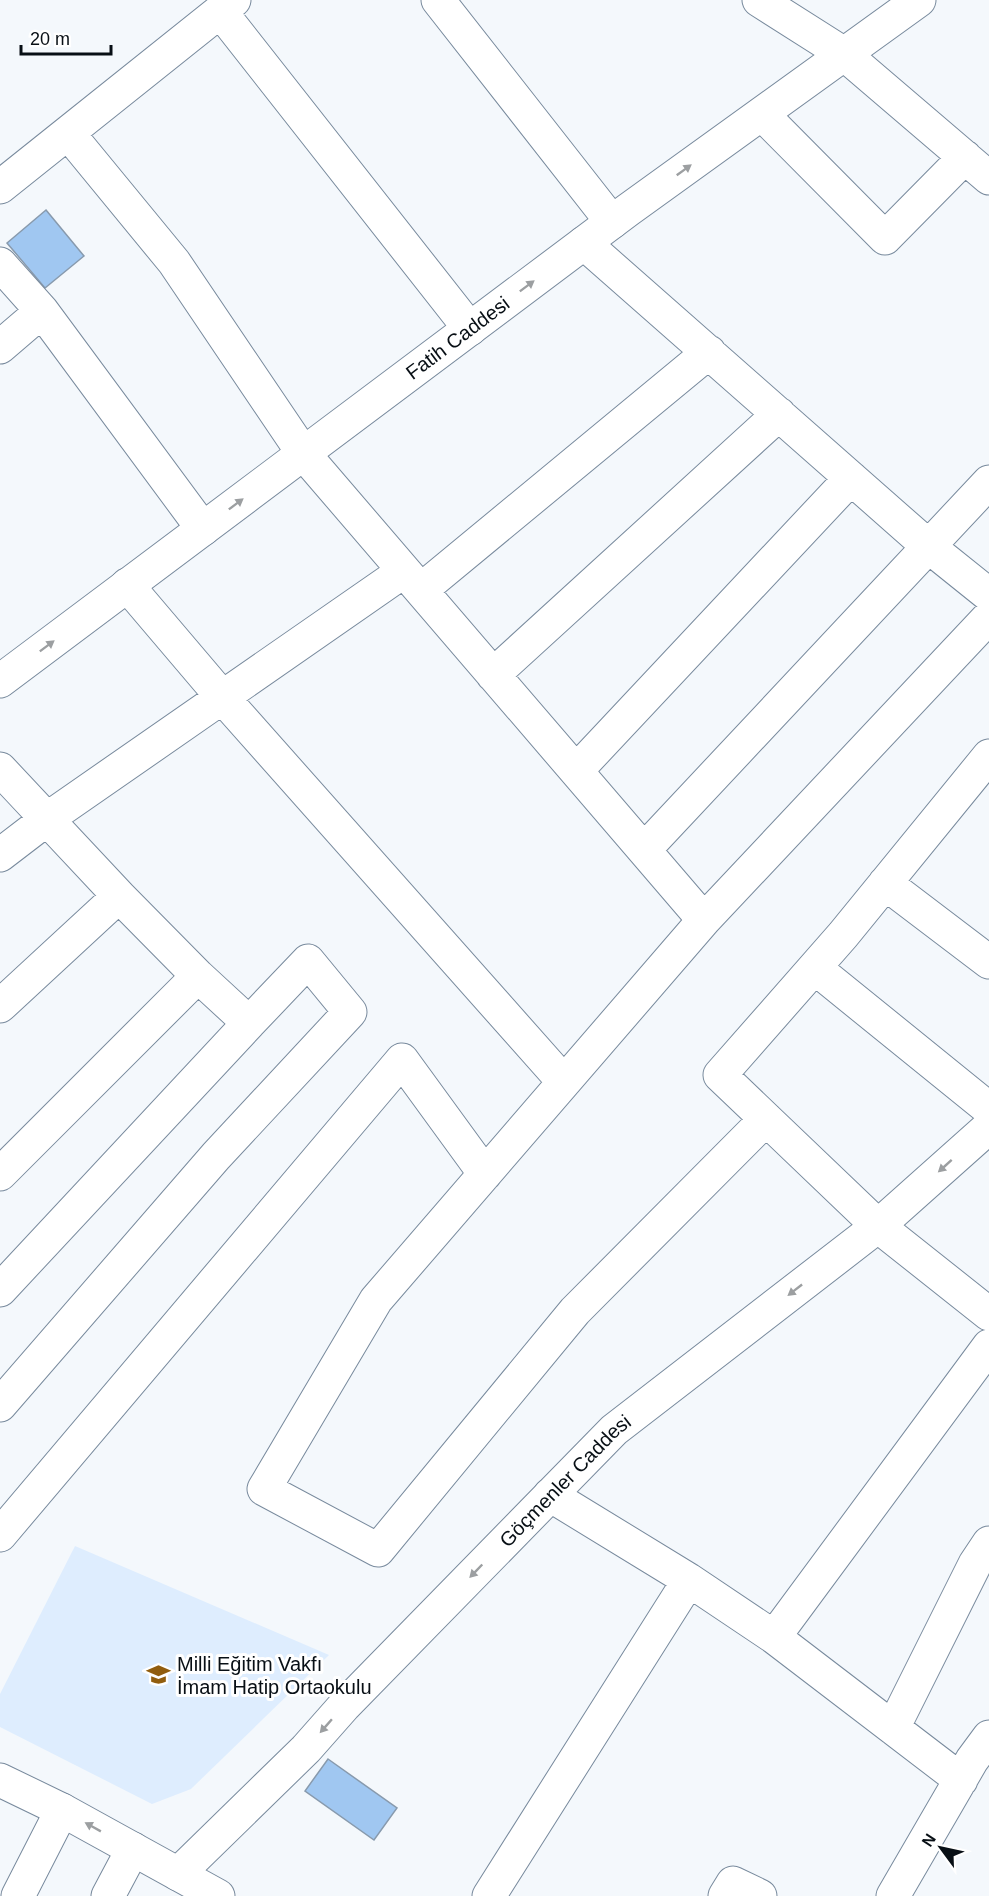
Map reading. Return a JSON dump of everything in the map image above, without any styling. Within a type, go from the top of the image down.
[{"type":"street","points":[[438,0],[612,222]]},
{"type":"street","points":[[759,0],[844,54],[977,167],[885,238],[762,114]]},
{"type":"street","name":"Fatih Caddesi","points":[[0,681],[612,222],[919,0]]},
{"type":"street","points":[[0,187],[227,6],[470,329]]},
{"type":"street","points":[[68,133],[174,262],[303,453],[704,920]]},
{"type":"street","points":[[584,243],[928,546],[989,595]]},
{"type":"street","points":[[0,264],[42,311],[203,529]]},
{"type":"street","points":[[0,347],[42,311]]},
{"type":"street","points":[[0,855],[47,819],[223,698],[413,580],[709,352]]},
{"type":"street","points":[[493,675],[779,414]]},
{"type":"street","points":[[576,771],[851,478]]},
{"type":"street","points":[[644,850],[989,482]]},
{"type":"street","points":[[127,585],[223,698],[564,1082]]},
{"type":"street","points":[[766,1119],[575,1311],[378,1550],[264,1490],[376,1300],[704,920],[989,617]]},
{"type":"street","points":[[989,756],[815,968],[720,1075],[878,1226],[989,1314]]},
{"type":"street","points":[[0,769],[119,896],[198,976],[249,1023]]},
{"type":"street","points":[[885,883],[989,962]]},
{"type":"street","points":[[0,1006],[119,896]]},
{"type":"street","points":[[0,1290],[308,961],[350,1012],[216,1156],[0,1405]]},
{"type":"street","points":[[815,968],[989,1109]]},
{"type":"street","points":[[0,1174],[198,976]]},
{"type":"street","points":[[0,1534],[402,1060],[485,1174]]},
{"type":"street","name":"Göçmenler Caddesi","points":[[178,1874],[306,1749],[344,1706],[614,1430],[878,1226],[989,1127]]},
{"type":"street","points":[[774,1637],[989,1346]]},
{"type":"street","points":[[550,1495],[689,1580],[774,1637],[961,1780]]},
{"type":"street","points":[[893,1728],[975,1564],[989,1544]]},
{"type":"street","points":[[489,1896],[689,1580]]},
{"type":"street","points":[[893,1896],[989,1737]]},
{"type":"street","points":[[0,1780],[62,1810],[218,1896]]},
{"type":"street","points":[[18,1896],[62,1810]]},
{"type":"street","points":[[108,1896],[133,1849]]},
{"type":"street","points":[[725,1896],[733,1883],[760,1896]]},
{"type":"shaded area","name":"Milli Eğitim Vakfı İmam Hatip Ortaokulu","points":[[75,1546],[329,1655],[191,1789],[152,1804],[0,1727],[0,1694]]},
{"type":"building","points":[[46,210],[84,256],[45,288],[7,243]]},
{"type":"building","points":[[328,1759],[397,1808],[374,1840],[305,1791]]},
{"type":"place","name":"Milli Eğitim Vakfı İmam Hatip Ortaokulu","points":[[159,1675]]}]
